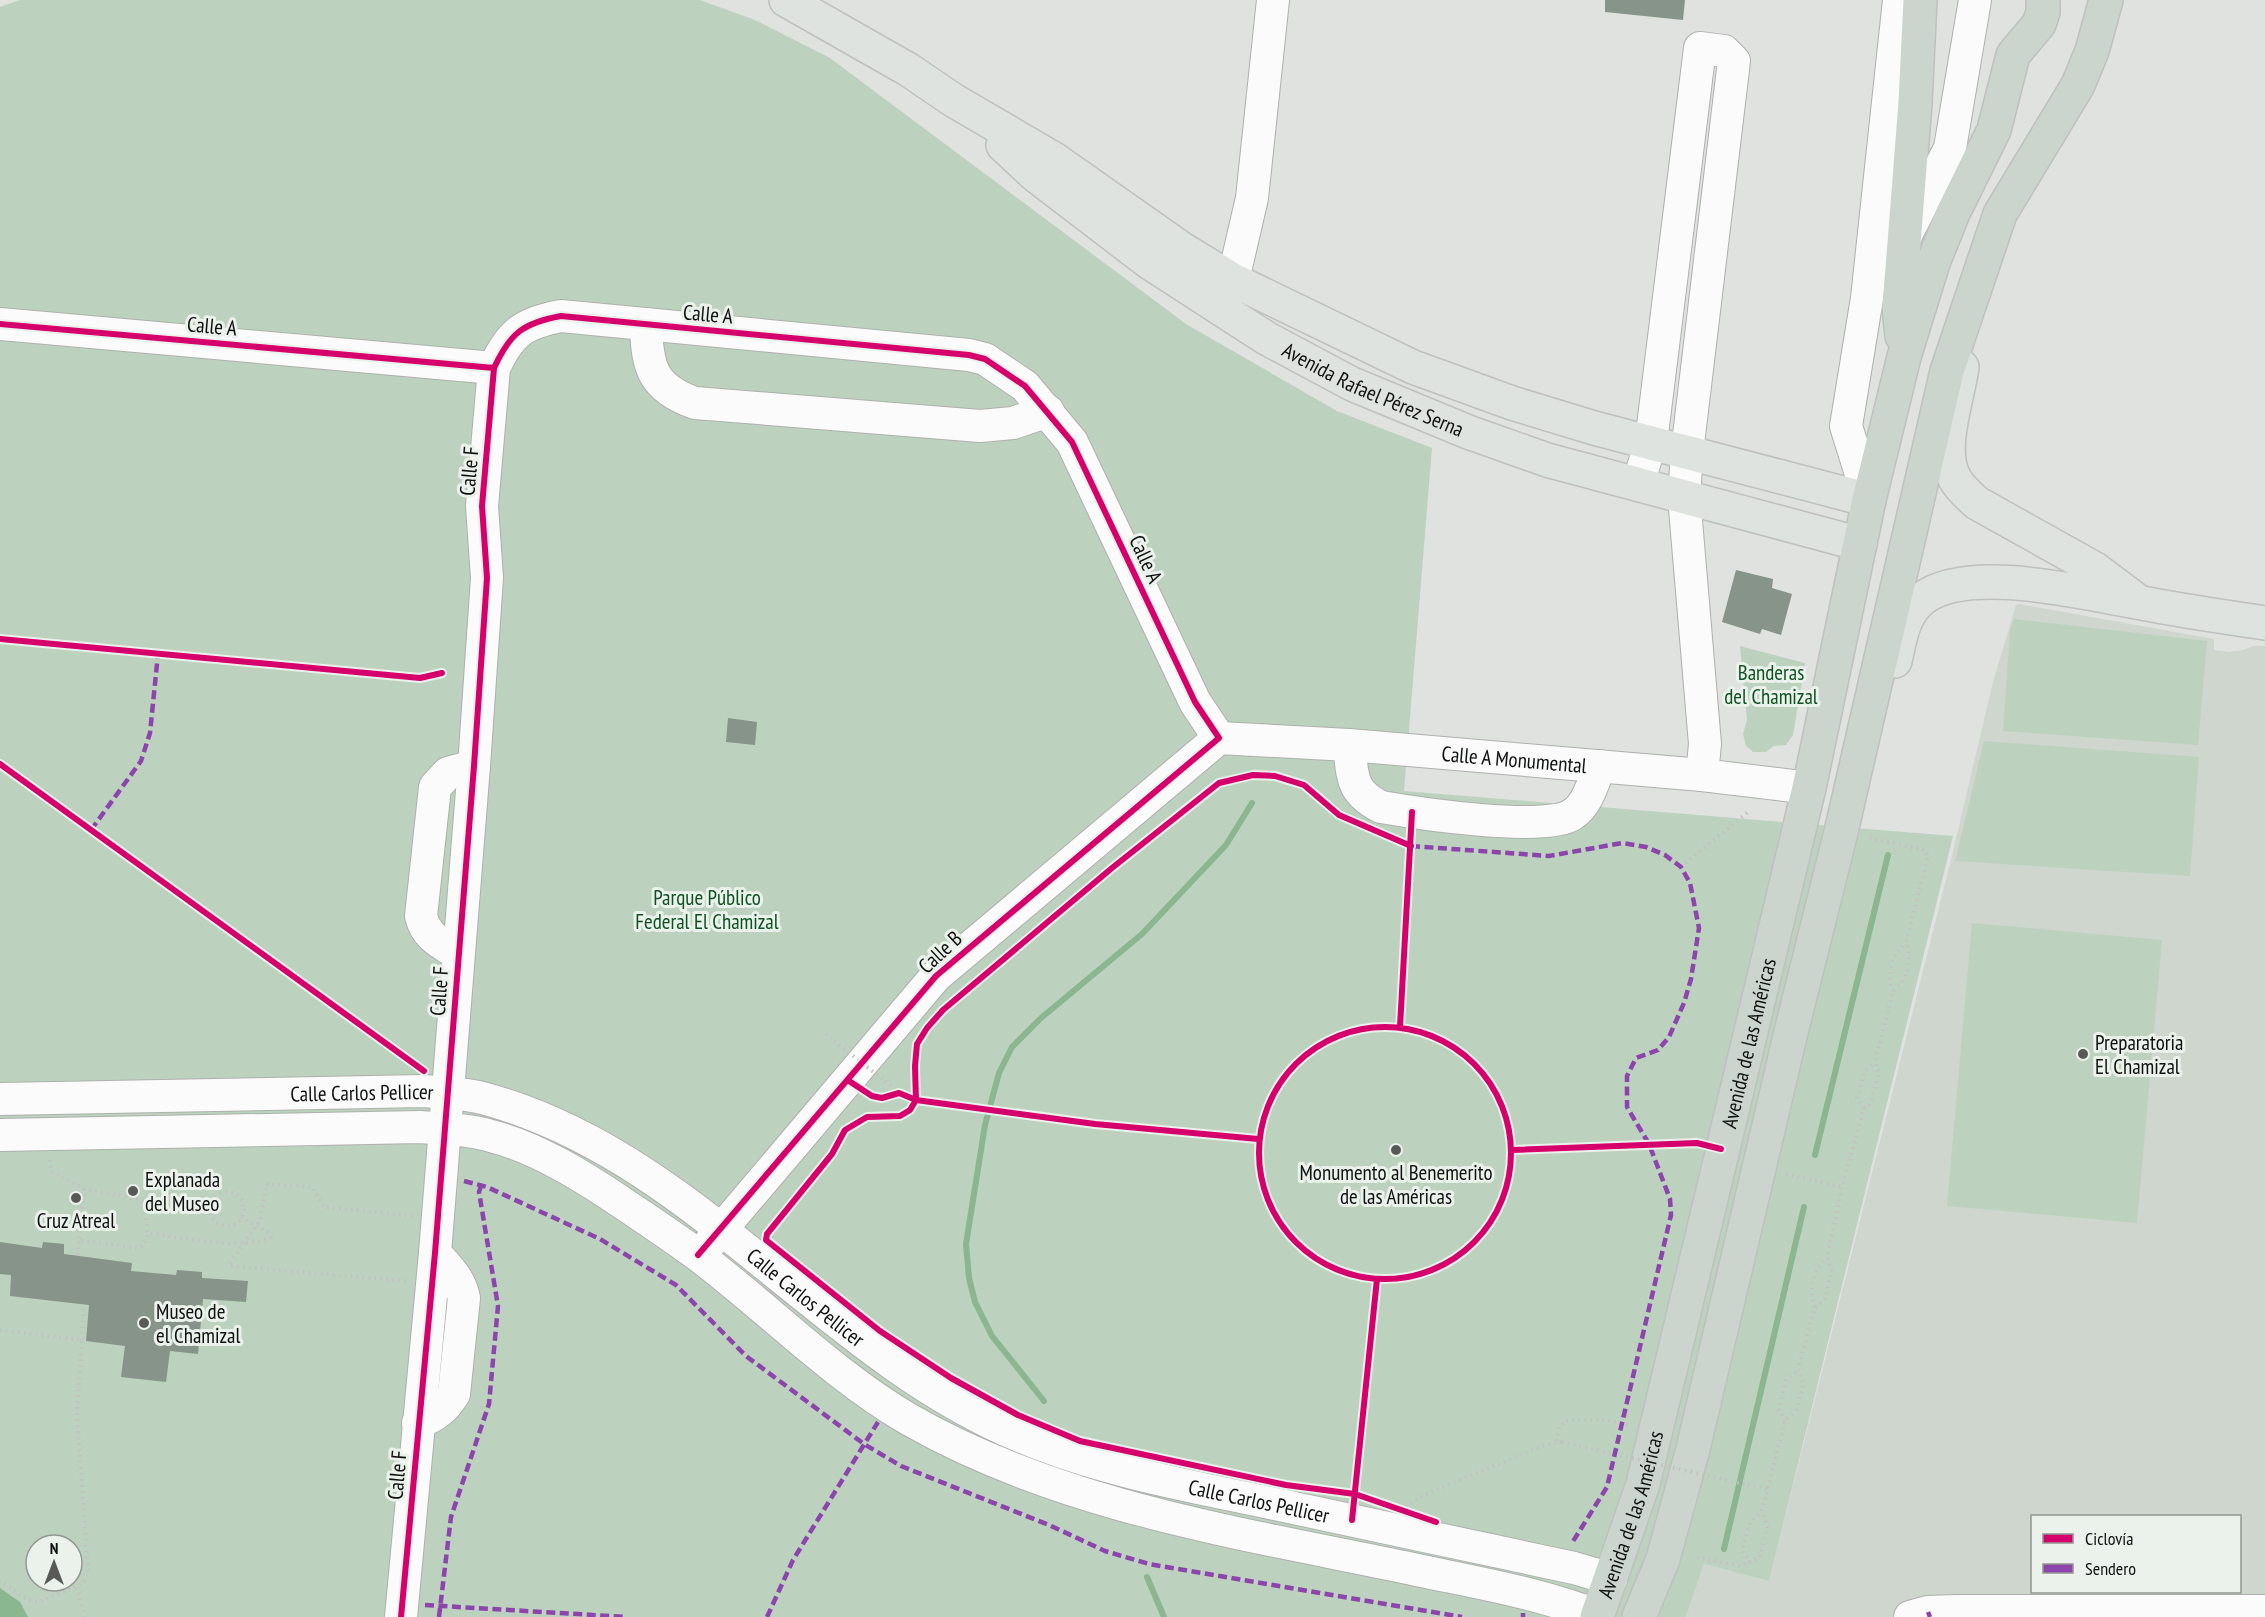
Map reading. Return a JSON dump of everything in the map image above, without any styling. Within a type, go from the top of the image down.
[{"type":"highway","points":[[1904,357],[1899,307],[1906,235],[1920,0]]},
{"type":"highway","name":"Avenida de las Américas","points":[[1598,1616],[1642,1484],[1809,788],[1869,500],[1904,357],[1937,253],[1953,213],[1994,130],[2013,55],[2039,24],[2043,12],[2043,0]]},
{"type":"highway","name":"Avenida de las Américas","points":[[1639,1617],[1663,1559],[1693,1449],[1947,371],[2000,214],[2087,66],[2106,0]]},
{"type":"highway","points":[[1791,1032],[1800,934],[1827,818],[1823,797],[1817,791],[1809,788]]},
{"type":"main road","name":"Avenida Rafael Pérez Serna","points":[[786,0],[909,70],[953,100],[1054,159],[1182,249],[1266,338],[1373,393],[1468,432],[1547,460],[1860,544]]},
{"type":"main road","name":"Avenida Rafael Pérez Serna","points":[[1226,294],[1512,403],[1594,428],[1869,500]]},
{"type":"main road","points":[[1966,311],[1962,373],[1948,445],[1948,457],[1954,477],[1977,503],[2095,569],[2141,603]]},
{"type":"main road","points":[[1849,794],[1867,769],[1902,630],[1909,613],[1921,600],[1933,592],[1951,586],[2008,583],[2061,588],[2265,623]]},
{"type":"street","points":[[1226,294],[1252,198],[1273,0]]},
{"type":"street","points":[[1869,500],[1846,426],[1867,298],[1899,0]]},
{"type":"street","points":[[1906,235],[1950,148],[1975,0]]},
{"type":"street","points":[[1638,484],[1651,442],[1700,48],[1724,51],[1734,61],[1687,452],[1684,497],[1705,744],[1702,776]]},
{"type":"street","points":[[1683,196],[1718,200]]},
{"type":"street","name":"Calle A","points":[[0,324],[494,368],[503,346],[517,332],[536,321],[561,316],[969,354],[986,359],[1007,371],[1048,411],[1072,442],[1195,702],[1219,738]]},
{"type":"street","points":[[646,324],[647,352],[657,380],[673,395],[694,402],[980,426],[1014,423],[1048,411]]},
{"type":"street","name":"Calle F","points":[[400,1617],[435,1253],[474,766],[487,578],[482,506],[494,368]]},
{"type":"street","name":"Calle A Monumental","points":[[1219,738],[1349,745],[1600,766],[1809,788]]},
{"type":"street","name":"Calle B","points":[[698,1256],[936,976],[1219,738]]},
{"type":"street","points":[[1349,745],[1353,779],[1358,791],[1366,799],[1381,807],[1544,824],[1559,821],[1574,814],[1586,799],[1600,766]]},
{"type":"street","name":"Calle Carlos Pellicer","points":[[0,1099],[423,1091],[484,1098],[529,1112],[579,1136],[635,1168],[723,1229],[824,1314],[920,1384],[1022,1437],[1128,1473],[1574,1568],[1611,1579]]},
{"type":"street","name":"Calle Carlos Pellicer","points":[[0,1135],[444,1129],[494,1136],[531,1151],[593,1183],[698,1256],[831,1365],[910,1419],[1016,1470],[1123,1505],[1242,1534],[1535,1595],[1598,1616]]},
{"type":"street","points":[[1910,1617],[1928,1612],[1955,1611],[2265,1611]]},
{"type":"path","points":[[935,1019],[1112,868],[1219,783],[1253,775],[1275,777],[1304,785],[1339,815],[1359,824]]},
{"type":"path","points":[[1410,858],[1412,812]]},
{"type":"path","points":[[1682,867],[1748,812]]},
{"type":"path","points":[[1380,833],[1411,846]]},
{"type":"path","points":[[1785,1420],[1779,1409],[1786,1380],[1798,1369],[1815,1307],[1825,1299],[1832,1269],[1827,1258],[1842,1187],[1863,1108],[1857,1098],[1865,1071],[1875,1062],[1893,991],[1903,983],[1911,955],[1906,943],[1928,855],[1925,850],[1866,837]]},
{"type":"path","points":[[1893,991],[1888,980],[1896,951],[1906,943]]},
{"type":"path","points":[[766,1240],[767,1234],[832,1154],[845,1130],[867,1117],[900,1116],[910,1110],[916,1100],[917,1044],[927,1028]]},
{"type":"path","points":[[826,1034],[899,1094],[927,1102]]},
{"type":"path","points":[[1863,1108],[1869,1106],[1880,1074],[1875,1062]]},
{"type":"path","points":[[891,1096],[899,1094]]},
{"type":"path","points":[[49,1153],[51,1171],[84,1189],[139,1199],[145,1206],[148,1233],[144,1244],[139,1248],[79,1240]]},
{"type":"path","points":[[1786,1174],[1842,1187]]},
{"type":"path","points":[[406,1281],[230,1266],[229,1264],[261,1217],[266,1184],[312,1187],[324,1208],[412,1216]]},
{"type":"path","points":[[78,1256],[84,1189]]},
{"type":"path","points":[[224,1192],[235,1194],[244,1207],[241,1217],[233,1224],[217,1222],[211,1208],[215,1197],[224,1192]]},
{"type":"path","points":[[148,1233],[244,1244],[274,1236],[241,1217]]},
{"type":"path","points":[[1815,1307],[1810,1295],[1817,1266],[1827,1258]]},
{"type":"path","points":[[84,1305],[77,1412],[88,1570],[84,1583]]},
{"type":"path","points":[[0,1330],[82,1340]]},
{"type":"path","points":[[1750,1563],[1742,1550],[1750,1523],[1762,1511],[1785,1420],[1796,1410],[1804,1384],[1798,1369]]},
{"type":"path","points":[[1559,1442],[1559,1428],[1565,1421],[1600,1419],[1636,1425]]},
{"type":"path","points":[[1414,1513],[1403,1509],[1424,1496],[1559,1442],[1769,1489]]},
{"type":"path","points":[[1697,1557],[1740,1566],[1759,1558],[1768,1529],[1762,1511]]},
{"type":"path","points":[[0,1581],[28,1600],[39,1602],[62,1593]]},
{"type":"path","points":[[79,1593],[85,1617]]},
{"type":"shaded area","points":[[2019,604],[2214,639],[2214,650],[2229,652],[2253,646],[2265,646],[2265,1617],[1686,1617],[1704,1564],[1769,1581],[1950,864],[1993,682],[2016,605]]},
{"type":"shaded area","points":[[0,1588],[20,1602],[28,1617],[0,1617]]},
{"type":"green space","name":"Parque Público Federal El Chamizal","points":[[20,0],[700,0],[755,20],[830,58],[1186,324],[1337,411],[1432,448],[1404,791],[1953,836],[1769,1581],[1704,1564],[1686,1617],[0,1617],[0,7]]},
{"type":"green space","points":[[2014,619],[2207,641],[2198,745],[2003,731],[2010,631]]},
{"type":"green space","name":"Banderas del Chamizal","points":[[1740,646],[1805,663],[1793,735],[1786,745],[1774,746],[1766,752],[1753,752],[1746,746],[1743,734],[1747,720]]},
{"type":"green space","points":[[1984,741],[2199,757],[2190,876],[1955,861]]},
{"type":"green space","points":[[1972,923],[2162,940],[2137,1223],[1947,1206]]},
{"type":"building","points":[[1605,0],[1685,0],[1683,20],[1605,12]]},
{"type":"building","points":[[1736,570],[1773,579],[1772,588],[1792,594],[1781,635],[1762,629],[1760,634],[1722,622]]},
{"type":"building","points":[[728,718],[757,722],[755,745],[726,742]]},
{"type":"building","name":"Museo de el Chamizal","points":[[0,1242],[42,1248],[43,1242],[64,1244],[64,1254],[132,1263],[131,1271],[176,1275],[177,1270],[202,1272],[202,1278],[248,1281],[246,1302],[203,1299],[198,1354],[170,1351],[166,1382],[121,1377],[125,1346],[86,1341],[89,1305],[10,1296],[11,1275],[0,1274]]},
{"type":"waterway","points":[[1044,1401],[992,1336],[975,1302],[969,1278],[966,1244],[985,1125],[999,1073],[1012,1047],[1041,1018],[1142,934],[1226,845],[1252,803]]},
{"type":"waterway","points":[[1815,1155],[1888,855]]},
{"type":"waterway","points":[[1724,1549],[1804,1207]]},
{"type":"waterway","points":[[1147,1577],[1164,1617]]},
{"type":"marked path","points":[[91,830],[141,761],[150,733],[158,654]]},
{"type":"marked path","points":[[1411,846],[1549,856],[1622,843],[1646,847],[1665,855],[1681,867],[1690,883],[1699,928],[1691,979],[1684,1003],[1669,1037],[1658,1050],[1636,1058],[1627,1076],[1627,1107],[1649,1144],[1670,1199],[1671,1215],[1607,1487],[1572,1543]]},
{"type":"marked path","points":[[464,1181],[487,1187],[600,1239],[676,1285],[746,1356],[864,1444],[901,1466],[1049,1525],[1105,1551],[1149,1564],[1462,1617]]},
{"type":"marked path","points":[[439,1617],[451,1517],[489,1404],[498,1306],[479,1192],[481,1186]]},
{"type":"marked path","points":[[767,1617],[793,1560],[878,1422]]},
{"type":"marked path","points":[[425,1605],[627,1617]]},
{"type":"marked path","points":[[1928,1612],[1930,1617]]},
{"type":"cycle path","points":[[401,1617],[435,1253],[474,766],[487,578],[482,506],[494,368],[506,346],[519,332],[537,322],[561,316],[969,355],[985,359],[1025,386],[1072,442],[1195,702],[1219,738],[936,976],[698,1255]]},
{"type":"cycle path","points":[[0,324],[494,368]]},
{"type":"cycle path","points":[[0,639],[420,678],[442,673]]},
{"type":"cycle path","points":[[0,764],[424,1071]]},
{"type":"cycle path","points":[[1411,846],[1339,815],[1304,785],[1275,776],[1253,775],[1219,783],[1112,868],[943,1010],[917,1044],[916,1100],[910,1110],[900,1116],[867,1117],[845,1130],[832,1154],[767,1234],[766,1240],[880,1331],[951,1378],[1018,1415],[1080,1441],[1286,1485],[1355,1494],[1436,1522]]},
{"type":"cycle path","points":[[1400,1027],[1412,812]]},
{"type":"cycle path","points":[[1385,1027],[1410,1030],[1433,1037],[1455,1048],[1474,1064],[1490,1083],[1501,1105],[1508,1128],[1511,1153],[1508,1178],[1501,1201],[1490,1223],[1474,1242],[1455,1258],[1433,1269],[1410,1276],[1385,1279],[1360,1276],[1337,1269],[1315,1258],[1296,1242],[1280,1223],[1269,1201],[1262,1178],[1259,1153],[1262,1128],[1269,1105],[1280,1083],[1296,1064],[1315,1048],[1337,1037],[1360,1030],[1385,1027]]},
{"type":"cycle path","points":[[849,1081],[872,1096],[882,1098],[899,1093],[916,1100],[1095,1124],[1258,1139]]},
{"type":"cycle path","points":[[1512,1150],[1697,1143],[1721,1149]]},
{"type":"cycle path","points":[[1352,1520],[1377,1279]]},
{"type":"place","name":"Preparatoria El Chamizal","points":[[2083,1054]]},
{"type":"place","name":"Monumento al Benemerito de las Américas","points":[[1396,1150]]},
{"type":"place","name":"Explanada del Museo","points":[[133,1191]]},
{"type":"place","name":"Cruz Atreal","points":[[76,1198]]},
{"type":"place","name":"Museo de el Chamizal","points":[[144,1323]]}]
